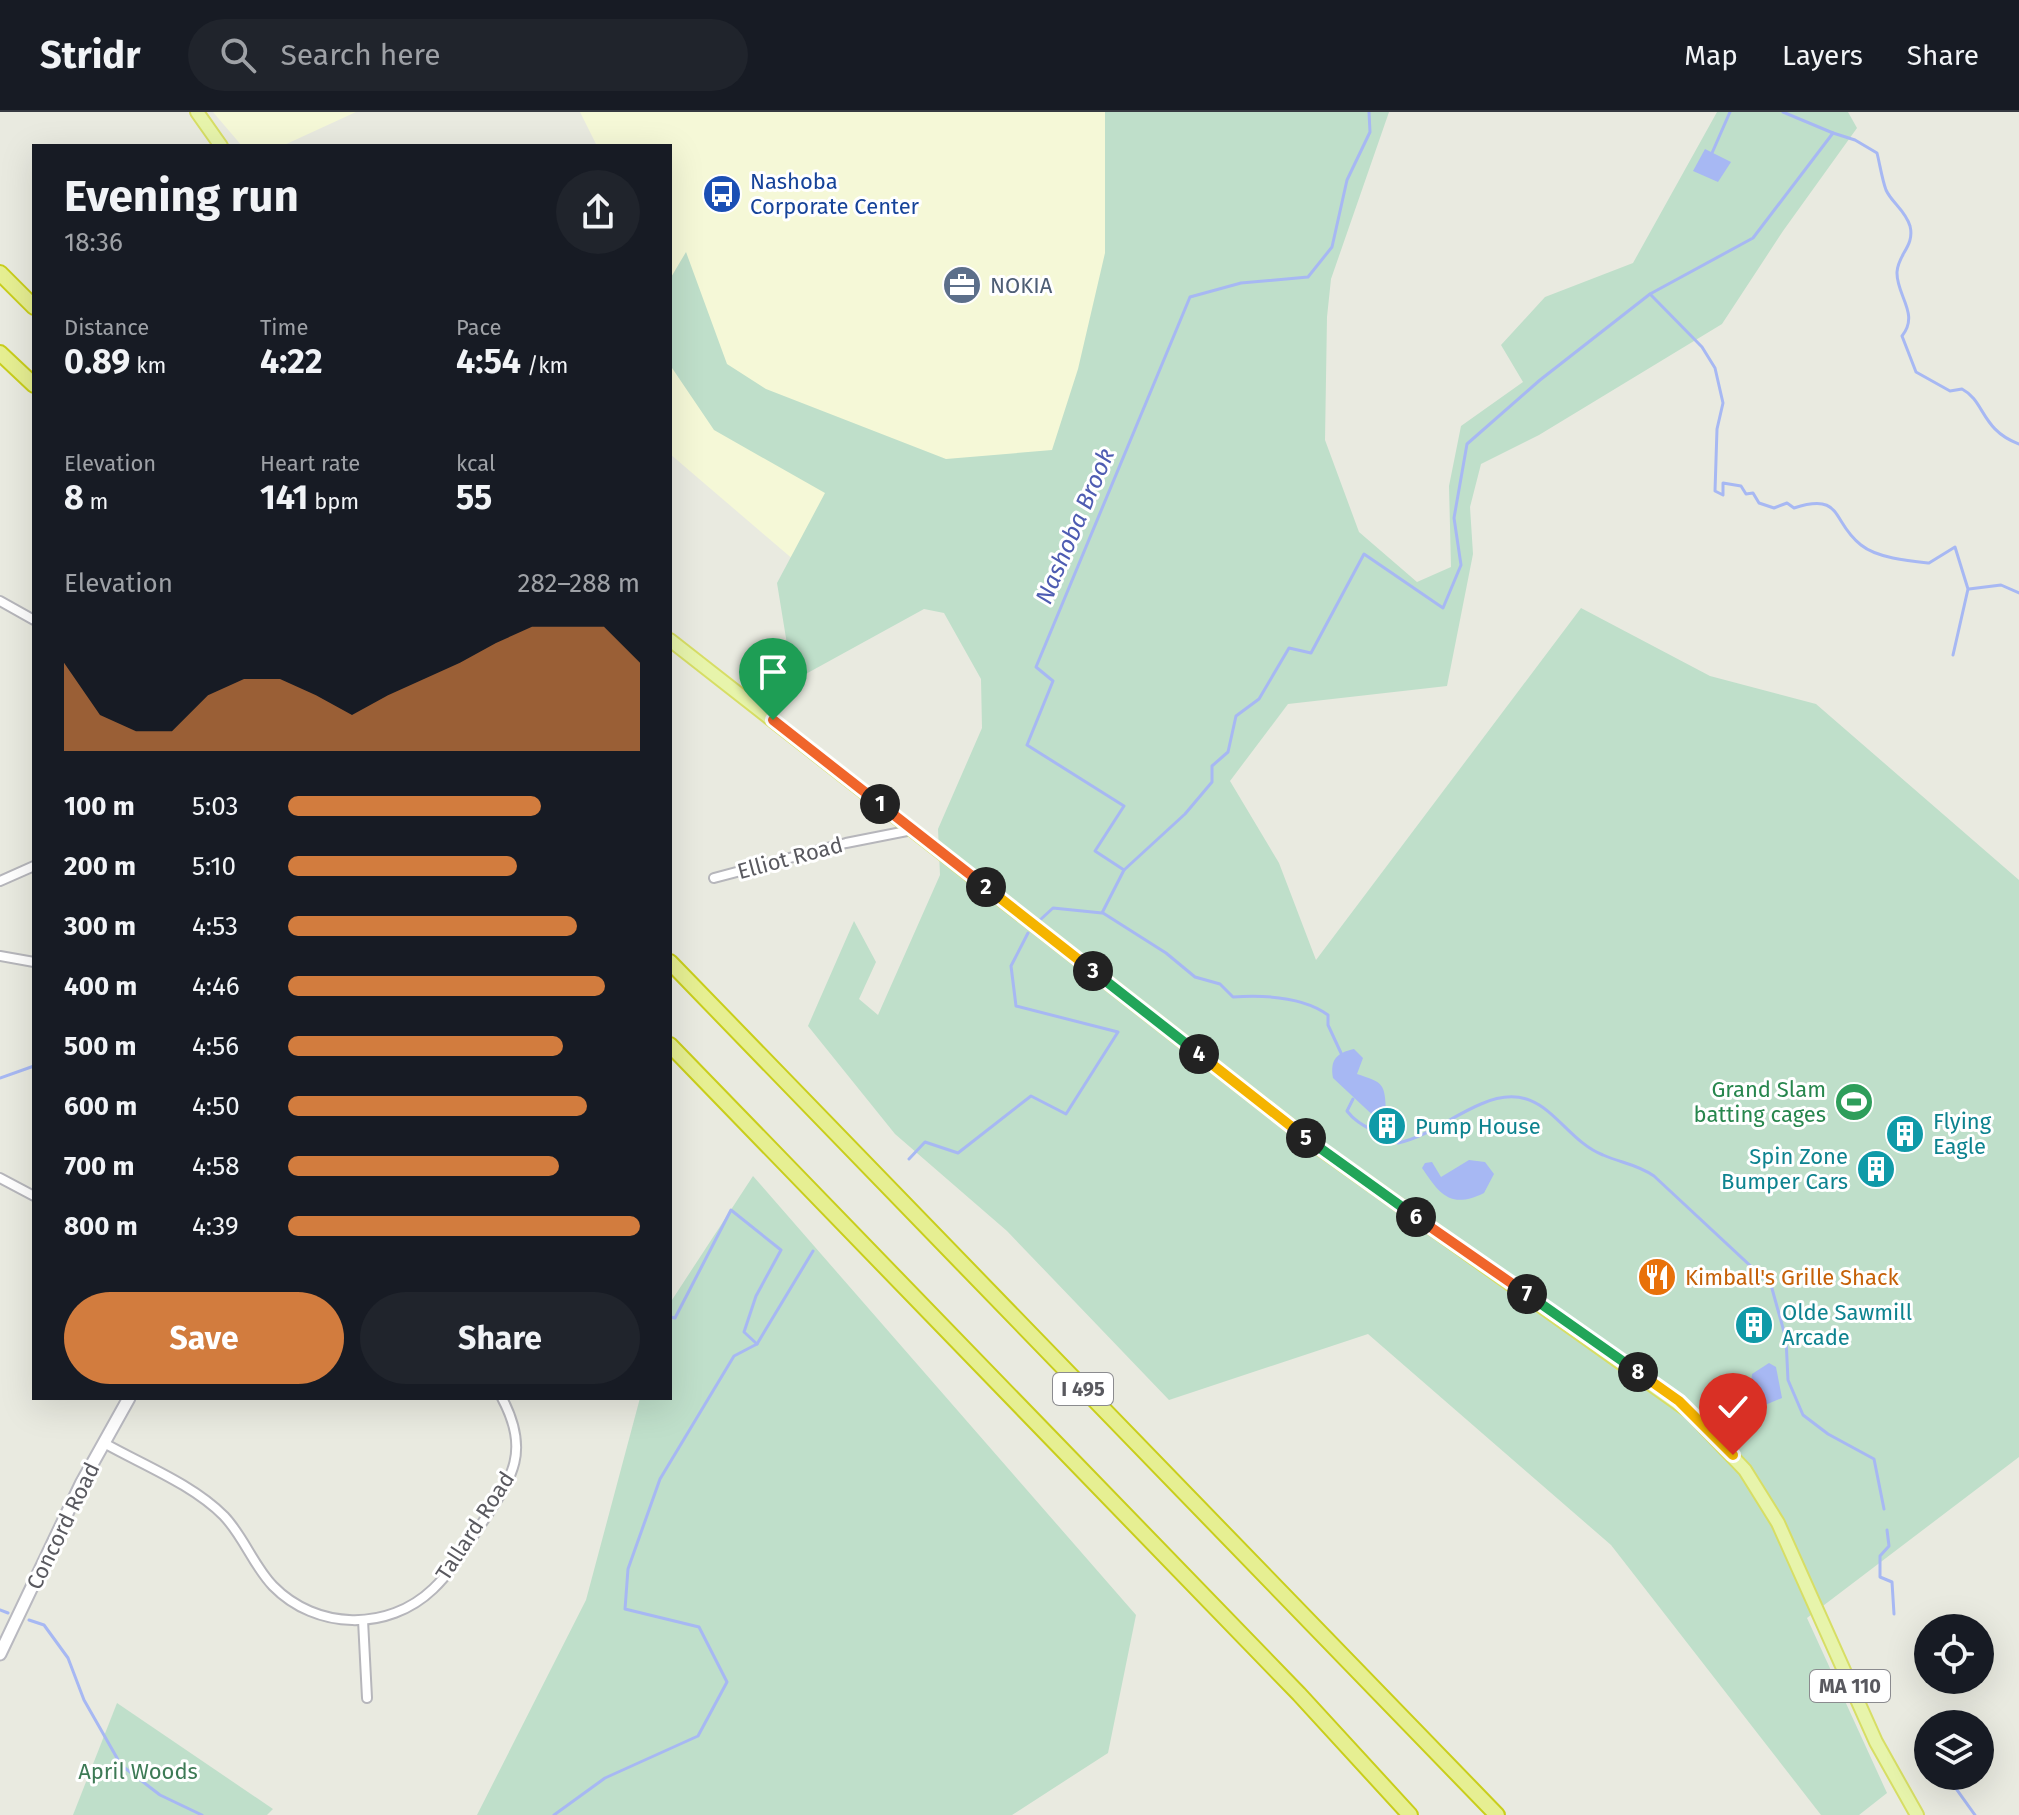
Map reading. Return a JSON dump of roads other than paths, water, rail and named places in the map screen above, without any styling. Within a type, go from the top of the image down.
[{"type":"highway","points":[[0,273],[32,305]]},
{"type":"highway","points":[[0,353],[32,383]]},
{"type":"highway","name":"I 495","points":[[672,964],[1497,1815]]},
{"type":"highway","name":"I 495","points":[[672,1047],[1299,1694],[1410,1815]]},
{"type":"main road","points":[[197,112],[220,144]]},
{"type":"main road","name":"MA 110","points":[[672,642],[1327,1154],[1665,1391],[1722,1442],[1778,1523],[1876,1742],[1917,1815]]},
{"type":"main road","name":"Concord Road","points":[[0,1654],[128,1400]]},
{"type":"street","points":[[0,601],[32,619]]},
{"type":"street","name":"Elliot Road","points":[[714,878],[846,843],[913,830]]},
{"type":"street","points":[[0,881],[32,867]]},
{"type":"street","points":[[0,956],[32,962]]},
{"type":"street","points":[[0,1178],[32,1195]]},
{"type":"street","name":"Tallard Road","points":[[104,1443],[211,1505],[233,1526],[271,1584],[290,1600],[325,1617],[363,1620],[400,1611],[432,1590],[451,1569],[494,1505],[513,1472],[518,1444],[515,1424],[503,1400]]},
{"type":"street","points":[[363,1620],[367,1698]]},
{"type":"water","points":[[1705,149],[1731,162],[1718,182],[1693,171]]},
{"type":"water","points":[[1354,1049],[1363,1058],[1357,1074],[1377,1082],[1383,1089],[1386,1112],[1379,1121],[1333,1078],[1332,1066],[1336,1058]]},
{"type":"water","points":[[1469,1160],[1485,1162],[1494,1174],[1484,1193],[1462,1200],[1440,1191],[1422,1168],[1425,1163],[1432,1162],[1441,1177]]},
{"type":"water","points":[[1769,1363],[1776,1367],[1782,1398],[1765,1405],[1751,1385],[1752,1374]]},
{"type":"waterway","name":"Nashoba Brook","points":[[1040,920],[1053,908],[1102,913],[1124,870],[1095,851],[1124,806],[1027,745],[1053,681],[1036,667],[1190,297],[1241,283],[1308,277],[1332,247],[1347,180],[1370,132],[1369,112]]},
{"type":"waterway","points":[[1712,153],[1730,112]]},
{"type":"waterway","points":[[1124,870],[1185,814],[1212,782],[1212,766],[1228,752],[1236,716],[1259,699],[1289,648],[1311,653],[1364,554],[1443,608],[1461,565],[1454,518],[1467,444],[1540,380],[1650,294],[1753,238],[1833,133],[1783,112]]},
{"type":"waterway","points":[[1833,133],[1855,140],[1877,153],[1886,190],[1910,226],[1910,239],[1897,272],[1909,320],[1902,336],[1916,372],[1950,391],[1962,389],[1997,431],[2019,444]]},
{"type":"waterway","points":[[1650,294],[1702,347],[1715,368],[1723,403],[1717,429],[1715,491],[1723,495],[1723,483],[1741,486],[1746,494],[1753,493],[1759,503],[1774,508],[1787,503],[1794,508],[1821,504],[1835,512],[1861,545],[1894,558],[1929,563],[1955,547],[1968,589],[1953,655]]},
{"type":"waterway","points":[[1969,589],[2001,585],[2019,593]]},
{"type":"waterway","points":[[1103,913],[1166,953],[1195,977],[1220,984],[1233,997],[1282,998],[1318,1009],[1328,1015],[1328,1025],[1341,1053]]},
{"type":"waterway","name":"Nashoba Brook","points":[[909,1159],[925,1142],[958,1153],[1031,1096],[1066,1114],[1118,1032],[1016,1006],[1011,966],[1028,933]]},
{"type":"waterway","points":[[0,1078],[32,1067]]},
{"type":"waterway","points":[[1398,1143],[1420,1136],[1481,1104],[1503,1097],[1521,1098],[1549,1112],[1587,1146],[1654,1176],[1771,1285],[1786,1339],[1788,1380],[1803,1415],[1828,1434],[1874,1459],[1884,1509]]},
{"type":"waterway","points":[[1353,1099],[1347,1111],[1390,1142]]},
{"type":"waterway","points":[[672,1317],[675,1318],[731,1210],[781,1250],[756,1296],[744,1332],[757,1344]]},
{"type":"waterway","name":"Nashoba Brook","points":[[554,1815],[605,1778],[698,1736],[727,1682],[699,1627],[625,1609],[628,1569],[660,1479],[734,1356],[757,1344],[813,1251]]},
{"type":"waterway","points":[[1887,1530],[1889,1546],[1880,1556],[1880,1577],[1892,1582],[1894,1614]]},
{"type":"waterway","points":[[0,1610],[8,1613]]},
{"type":"waterway","points":[[29,1620],[44,1625],[68,1658],[84,1700],[121,1765],[160,1795],[202,1815]]},
{"type":"waterway","points":[[1957,1790],[1975,1815]]},
{"type":"place","name":"Nashoba Corporate Center","points":[[722,194]]},
{"type":"place","name":"NOKIA","points":[[962,285]]},
{"type":"place","name":"Grand Slam batting cages","points":[[1854,1102]]},
{"type":"place","name":"Pump House","points":[[1387,1126]]},
{"type":"place","name":"Flying Eagle","points":[[1905,1134]]},
{"type":"place","name":"Spin Zone Bumper Cars","points":[[1876,1169]]},
{"type":"place","name":"Kimball's Grille Shack","points":[[1657,1277]]},
{"type":"place","name":"Olde Sawmill Arcade","points":[[1754,1325]]},
{"type":"park label","name":"April Woods","points":[[138,1771]]}]
